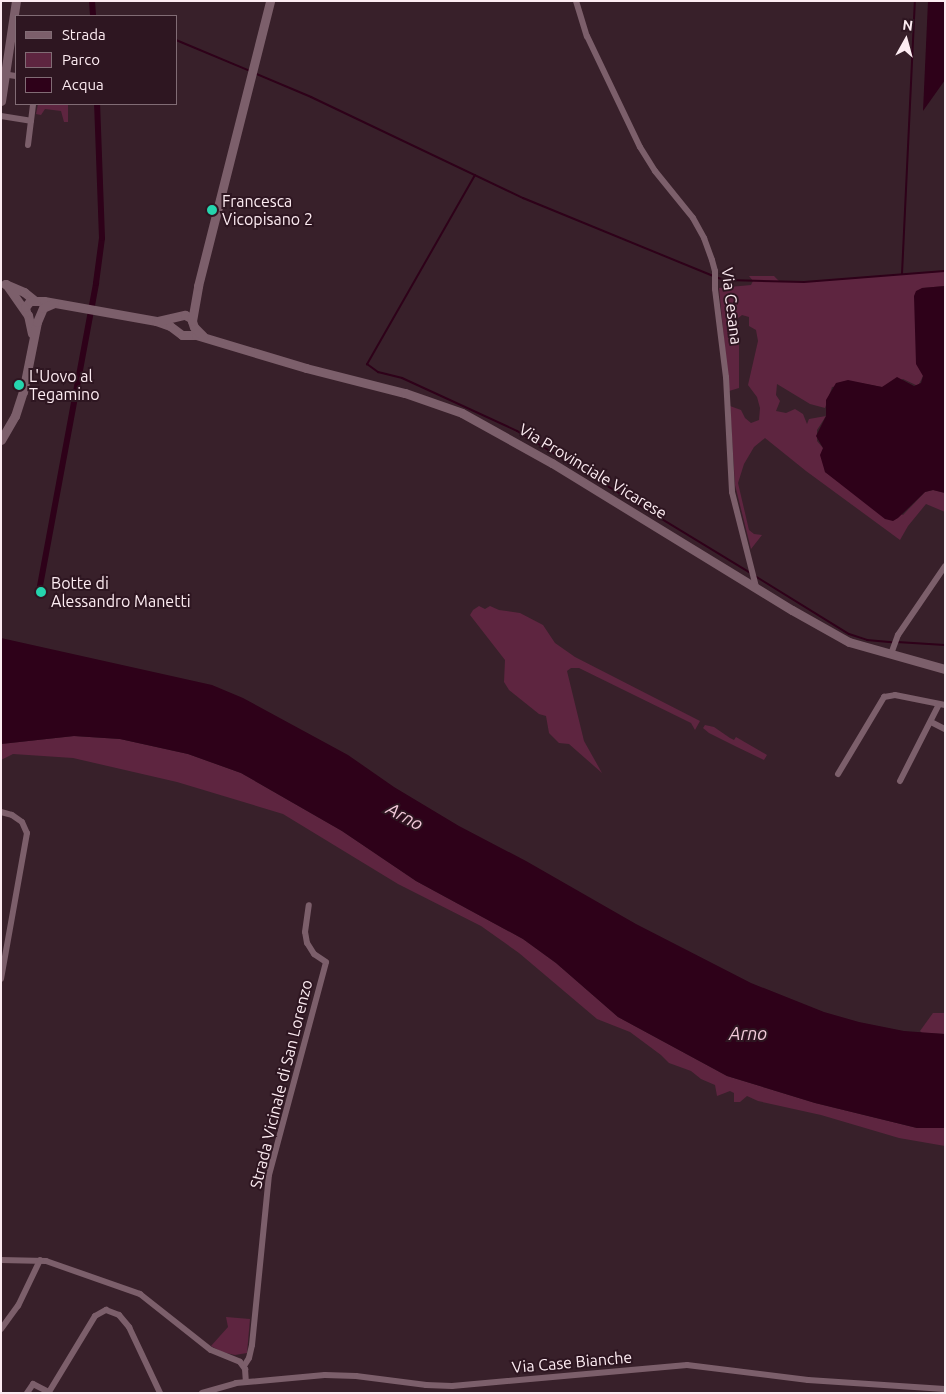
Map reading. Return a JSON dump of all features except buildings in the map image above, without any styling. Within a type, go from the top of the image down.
[{"type":"main road","points":[[1,101],[3,74],[16,1]]},
{"type":"main road","points":[[186,334],[190,332],[193,323],[198,286],[270,1]]},
{"type":"main road","points":[[1,440],[22,398],[32,340],[42,312],[36,301],[24,292],[4,283]]},
{"type":"main road","points":[[4,283],[27,314],[36,317],[57,303]]},
{"type":"main road","points":[[174,329],[173,322],[179,316],[198,286]]},
{"type":"main road","points":[[32,340],[26,305],[36,301]]},
{"type":"main road","name":"Via Provinciale Vicarese","points":[[36,301],[156,321],[174,329],[179,334],[208,338],[405,393],[462,413],[552,463],[849,642],[945,669]]},
{"type":"main road","name":"Via Provinciale Vicarese","points":[[156,321],[188,316],[208,338]]},
{"type":"street","name":"Via Cesana","points":[[576,1],[591,44],[640,147],[698,226],[704,238],[715,277],[726,377],[732,492],[756,587]]},
{"type":"street","points":[[28,145],[34,105]]},
{"type":"street","points":[[1,116],[31,121]]},
{"type":"street","points":[[891,654],[895,641],[945,566]]},
{"type":"street","points":[[838,774],[884,697],[895,695],[942,705],[900,781]]},
{"type":"street","points":[[932,722],[945,729]]},
{"type":"street","points":[[1,812],[12,815],[24,824],[27,833],[1,978]]},
{"type":"street","name":"Strada Vicinale di San Lorenzo","points":[[244,1366],[251,1350],[269,1175],[326,962],[314,954],[307,943],[305,932],[310,905]]},
{"type":"street","points":[[1,1260],[40,1260],[140,1294],[210,1350],[235,1358],[244,1366],[246,1382]]},
{"type":"street","points":[[1,1329],[18,1306],[40,1260]]},
{"type":"street","points":[[27,1393],[33,1384],[48,1392],[95,1316],[106,1310],[123,1319],[131,1330],[160,1393]]},
{"type":"street","name":"Via Case Bianche","points":[[202,1393],[228,1384],[336,1375],[452,1386],[692,1365],[808,1380],[945,1390]]},
{"type":"green space","points":[[38,105],[68,105],[68,122],[64,122],[61,111],[45,109],[41,115],[36,114]]},
{"type":"green space","points":[[945,271],[945,286],[922,288],[923,376],[918,386],[903,379],[882,387],[860,383],[832,387],[825,408],[810,404],[777,384],[776,395],[780,401],[776,411],[786,413],[795,409],[803,414],[807,424],[809,419],[826,416],[817,430],[817,441],[823,448],[825,472],[843,485],[903,515],[925,492],[933,490],[945,493],[945,512],[926,504],[908,526],[900,540],[806,471],[765,438],[754,447],[744,464],[738,483],[749,530],[754,534],[762,535],[751,549],[735,485],[730,406],[741,410],[745,418],[751,423],[759,420],[760,408],[757,397],[748,385],[758,341],[756,330],[749,326],[749,317],[742,315],[737,319],[739,329],[739,388],[729,391],[719,288],[751,285],[753,281],[749,276],[774,276],[779,281],[804,282]]},
{"type":"green space","points":[[479,606],[485,609],[490,606],[499,610],[520,613],[543,625],[555,643],[575,657],[700,721],[695,730],[691,723],[579,668],[571,668],[567,671],[584,741],[602,773],[569,744],[559,743],[549,733],[546,716],[539,714],[509,690],[504,682],[505,660],[470,615]]},
{"type":"green space","points":[[705,725],[714,727],[734,740],[736,737],[767,755],[764,760],[737,747],[709,733],[703,728]]},
{"type":"green space","points":[[74,736],[120,739],[188,754],[241,773],[342,831],[416,881],[523,939],[556,963],[618,1017],[727,1076],[815,1103],[917,1128],[945,1128],[945,1146],[899,1138],[821,1115],[758,1101],[747,1096],[740,1102],[734,1102],[734,1093],[730,1091],[717,1096],[715,1085],[701,1079],[691,1071],[669,1063],[630,1032],[597,1019],[519,953],[481,926],[398,884],[283,814],[177,782],[73,758],[13,754],[1,760],[1,744]]},
{"type":"green space","points":[[933,1013],[945,1013],[945,1034],[922,1033],[920,1031]]},
{"type":"green space","points":[[226,1317],[250,1319],[247,1353],[235,1355],[222,1352],[211,1346],[228,1327]]},
{"type":"water","points":[[928,1],[945,1],[945,80],[923,111]]},
{"type":"water","points":[[945,286],[945,493],[933,490],[925,492],[893,521],[885,519],[825,472],[820,455],[823,448],[816,436],[826,416],[826,400],[836,383],[848,380],[882,387],[897,377],[914,386],[921,383],[923,376],[916,364],[914,296],[916,291],[922,288]]},
{"type":"water","name":"Arno","points":[[1,638],[212,685],[243,698],[348,755],[394,787],[459,826],[526,861],[636,924],[751,983],[824,1012],[859,1022],[904,1031],[945,1034],[945,1128],[917,1128],[815,1103],[727,1076],[618,1017],[556,963],[523,939],[416,881],[342,831],[241,773],[188,754],[120,739],[74,736],[1,744]]},
{"type":"waterway","points":[[92,1],[93,15]]},
{"type":"waterway","points":[[902,274],[915,1]]},
{"type":"waterway","points":[[178,41],[250,71]]},
{"type":"waterway","points":[[254,73],[311,97],[523,198],[713,276]]},
{"type":"waterway","points":[[40,586],[96,283],[102,238],[97,105]]},
{"type":"waterway","points":[[475,175],[367,364],[378,372],[402,378],[517,431],[751,573]]},
{"type":"waterway","points":[[718,278],[727,280],[804,282],[945,271]]},
{"type":"waterway","points":[[755,576],[849,634],[867,640],[892,642]]},
{"type":"waterway","points":[[897,642],[945,645]]},
{"type":"place","name":"Francesca Vicopisano 2","points":[[212,210]]},
{"type":"place","name":"L'Uovo al Tegamino","points":[[19,385]]},
{"type":"place","name":"Botte di Alessandro Manetti","points":[[41,592]]}]
